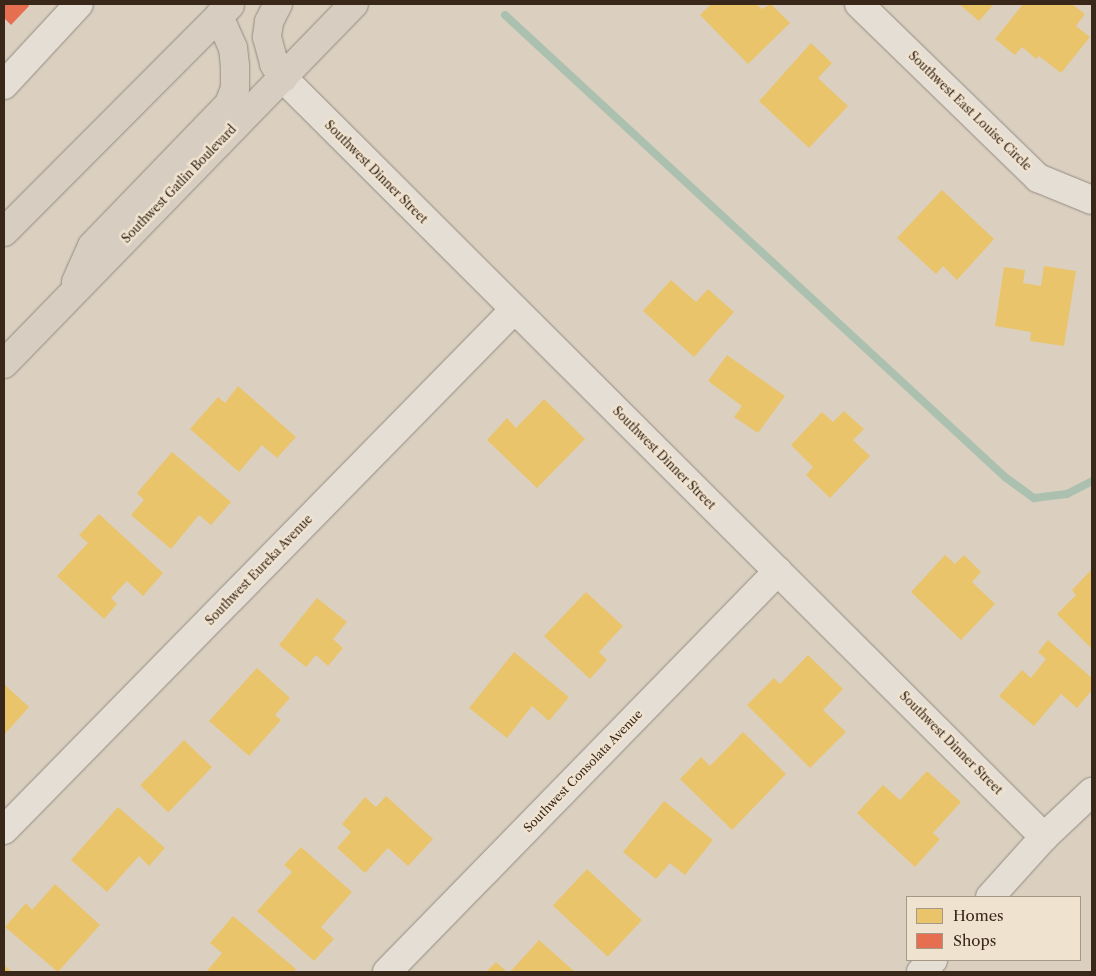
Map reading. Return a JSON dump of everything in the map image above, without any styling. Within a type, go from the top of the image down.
[{"type":"main road","points":[[278,4],[269,22],[267,37],[274,64],[283,78]]},
{"type":"main road","name":"Southwest Gatlin Boulevard","points":[[4,364],[354,4]]},
{"type":"main road","points":[[4,232],[157,78],[218,8],[233,48],[235,66],[235,88],[228,104],[92,246],[70,297]]},
{"type":"main road","points":[[4,210],[101,114],[157,78]]},
{"type":"street","points":[[4,85],[79,4]]},
{"type":"street","name":"Southwest East Louise Circle","points":[[859,4],[1038,178],[1092,200]]},
{"type":"street","name":"Southwest Dinner Street","points":[[283,78],[1044,837]]},
{"type":"street","name":"Southwest Eureka Avenue","points":[[4,830],[514,310]]},
{"type":"street","name":"Southwest Consolata Avenue","points":[[387,972],[778,571]]},
{"type":"street","points":[[991,896],[1044,837],[1092,792]]},
{"type":"street","points":[[921,972],[931,961]]},
{"type":"building: Homes","points":[[711,4],[756,4],[762,9],[771,4],[790,23],[748,64],[700,15]]},
{"type":"building: Homes","points":[[959,4],[994,4],[979,21]]},
{"type":"building: Homes","points":[[1023,4],[1072,4],[1085,14],[1076,26],[1090,37],[1061,73],[1039,56],[1036,59],[1022,47],[1015,55],[995,39]]},
{"type":"building: Homes","points":[[811,43],[832,63],[818,78],[848,106],[809,148],[759,101]]},
{"type":"building: Homes","points":[[942,190],[994,239],[957,280],[943,266],[936,274],[897,238]]},
{"type":"building: Homes","points":[[1044,266],[1076,271],[1064,346],[1030,341],[1031,332],[995,326],[1004,267],[1025,270],[1023,283],[1041,286]]},
{"type":"building: Homes","points":[[671,280],[696,302],[708,289],[734,312],[694,357],[643,311]]},
{"type":"building: Homes","points":[[727,355],[785,396],[758,433],[734,417],[742,406],[708,381]]},
{"type":"building: Homes","points":[[238,386],[296,437],[277,458],[262,445],[239,472],[190,429],[218,397],[225,403]]},
{"type":"building: Homes","points":[[544,399],[585,439],[537,488],[487,440],[507,418],[516,428]]},
{"type":"building: Homes","points":[[844,411],[864,429],[853,440],[870,456],[830,498],[806,475],[813,467],[791,445],[822,412],[833,422]]},
{"type":"building: Homes","points":[[172,452],[231,502],[211,525],[199,515],[171,549],[131,515],[144,500],[137,493]]},
{"type":"building: Homes","points":[[99,514],[163,573],[143,596],[127,581],[111,598],[117,604],[104,619],[57,576],[88,543],[79,535]]},
{"type":"building: Homes","points":[[945,555],[955,564],[964,555],[981,572],[972,582],[995,604],[961,640],[911,592]]},
{"type":"building: Homes","points":[[1092,569],[1092,649],[1057,614],[1076,595],[1072,590]]},
{"type":"building: Homes","points":[[586,592],[623,626],[599,652],[607,660],[590,679],[544,636]]},
{"type":"building: Homes","points":[[317,598],[347,622],[333,639],[343,648],[328,666],[316,655],[306,667],[279,645]]},
{"type":"building: Homes","points":[[1048,640],[1092,678],[1092,690],[1077,708],[1061,694],[1034,726],[999,696],[1022,670],[1031,678],[1046,659],[1038,652]]},
{"type":"building: Homes","points":[[514,652],[569,697],[549,721],[532,706],[507,738],[469,708]]},
{"type":"building: Homes","points":[[808,655],[843,689],[823,710],[846,732],[810,768],[747,705],[774,678],[780,684]]},
{"type":"building: Homes","points":[[257,668],[290,698],[275,715],[281,720],[249,756],[209,721]]},
{"type":"building: Homes","points":[[4,684],[29,707],[4,735]]},
{"type":"building: Homes","points":[[743,732],[786,774],[732,830],[680,779],[701,757],[710,766]]},
{"type":"building: Homes","points":[[184,740],[212,767],[168,812],[140,785]]},
{"type":"building: Homes","points":[[927,771],[961,802],[933,833],[940,839],[915,867],[857,813],[883,785],[900,800]]},
{"type":"building: Homes","points":[[386,796],[433,839],[408,866],[388,848],[365,873],[337,848],[351,832],[342,824],[365,797],[376,807]]},
{"type":"building: Homes","points":[[664,801],[713,840],[685,875],[670,863],[656,879],[623,852]]},
{"type":"building: Homes","points":[[118,807],[165,848],[149,866],[139,856],[107,892],[71,860]]},
{"type":"building: Homes","points":[[301,847],[352,892],[321,927],[334,939],[314,961],[257,911],[292,872],[284,865]]},
{"type":"building: Homes","points":[[587,869],[642,920],[608,957],[553,906]]},
{"type":"building: Homes","points":[[55,884],[100,925],[58,972],[5,927],[26,903],[32,910]]},
{"type":"building: Homes","points":[[233,916],[296,969],[294,972],[206,972],[222,953],[210,943]]},
{"type":"building: Homes","points":[[539,940],[575,972],[510,972]]},
{"type":"building: Homes","points":[[496,962],[507,972],[486,972]]},
{"type":"building: Homes","points":[[4,965],[12,972],[4,972]]},
{"type":"building: Shops","points":[[4,4],[27,4],[29,6],[11,25],[4,18]]},
{"type":"waterway","points":[[505,15],[1005,477],[1034,498],[1067,494],[1092,481]]}]
